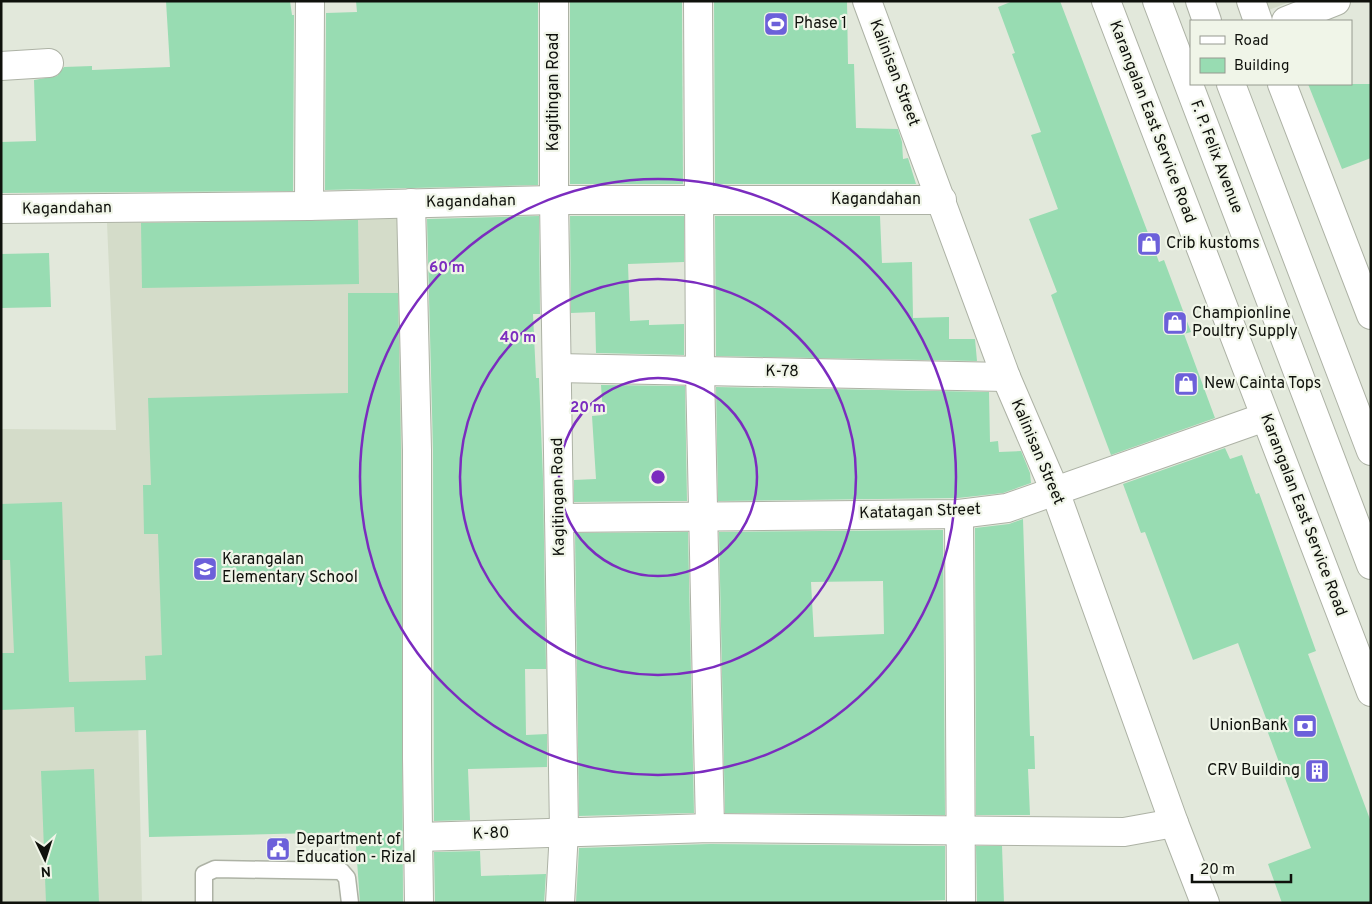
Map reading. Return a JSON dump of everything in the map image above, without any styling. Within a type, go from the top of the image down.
[{"type":"street","points":[[310,1],[310,206]]},
{"type":"street","name":"Kagitingan Road","points":[[554,1],[554,200],[564,832],[560,903]]},
{"type":"street","points":[[698,1],[700,370],[710,828]]},
{"type":"street","name":"Kalinisan Street","points":[[866,1],[942,200],[1006,377],[1055,491],[1174,823],[1205,903]]},
{"type":"street","name":"Karangalan East Service Road","points":[[1106,1],[1371,692]]},
{"type":"street","name":"F. P. Felix Avenue","points":[[1157,1],[1371,565]]},
{"type":"street","points":[[1200,1],[1207,20]]},
{"type":"street","points":[[1251,1],[1258,20]]},
{"type":"street","points":[[1288,20],[1336,1]]},
{"type":"street","points":[[1,66],[49,63]]},
{"type":"street","points":[[1231,85],[1371,450]]},
{"type":"street","points":[[1282,85],[1371,315]]},
{"type":"street","name":"Kagandahan","points":[[1,209],[310,206],[554,200],[942,200]]},
{"type":"street","points":[[410,204],[417,450],[419,903]]},
{"type":"street","name":"K-78","points":[[557,368],[1006,377]]},
{"type":"street","name":"Katatagan Street","points":[[560,518],[959,514],[1007,508],[1265,416]]},
{"type":"street","points":[[959,514],[961,903]]},
{"type":"street","name":"K-80","points":[[418,837],[710,828],[1124,832],[1174,823]]},
{"type":"lane","points":[[204,903],[204,874],[215,868],[342,871],[347,878],[350,903]]},
{"type":"shaded area","points":[[1263,1],[1292,1],[1266,11]]},
{"type":"shaded area","name":"Karangalan Elementary School","points":[[405,218],[411,708],[138,714],[142,903],[1,903],[1,429],[116,430],[107,223]]},
{"type":"building","points":[[166,1],[290,1],[292,15],[294,15],[293,191],[2,193],[1,142],[36,141],[34,80],[57,76],[64,67],[92,66],[92,70],[170,67]]},
{"type":"building","points":[[356,1],[538,1],[538,185],[325,190],[326,13],[357,12]]},
{"type":"building","points":[[570,1],[682,1],[683,184],[570,184]]},
{"type":"building","points":[[714,1],[847,1],[848,64],[854,64],[856,128],[898,129],[902,142],[903,159],[908,158],[916,184],[715,184]]},
{"type":"building","points":[[1013,1],[1060,1],[1159,262],[1164,260],[1191,332],[1184,334],[1215,418],[1111,455],[1051,295],[1057,292],[1029,219],[1058,209],[1031,135],[1041,132],[1012,54],[1015,53],[998,7]]},
{"type":"building","points":[[1371,84],[1371,158],[1342,169],[1308,85]]},
{"type":"building","points":[[539,216],[540,314],[533,314],[536,378],[539,378],[543,479],[546,669],[525,669],[526,735],[547,734],[547,767],[468,769],[470,820],[434,821],[433,450],[427,219]]},
{"type":"building","points":[[570,216],[684,216],[684,262],[628,264],[630,321],[649,320],[649,325],[684,324],[684,355],[596,353],[595,312],[571,313]]},
{"type":"building","points":[[715,216],[880,216],[882,263],[912,262],[913,318],[949,317],[949,339],[975,339],[977,361],[716,356]]},
{"type":"building","points":[[358,220],[359,284],[142,288],[141,223]]},
{"type":"building","points":[[49,253],[51,307],[1,308],[1,254]]},
{"type":"building","points":[[348,293],[398,293],[401,450],[403,903],[360,903],[355,832],[149,837],[146,730],[75,732],[74,707],[1,710],[1,653],[14,653],[10,560],[1,560],[1,504],[62,502],[69,682],[146,680],[145,656],[162,655],[158,534],[144,534],[143,485],[151,485],[148,398],[348,393]]},
{"type":"building","points":[[601,385],[685,386],[687,501],[574,502],[574,480],[596,479],[592,416],[603,415]]},
{"type":"building","points":[[716,387],[989,392],[990,442],[998,441],[999,452],[1021,451],[1030,473],[1031,483],[1003,493],[958,498],[718,501]]},
{"type":"building","points":[[1225,448],[1230,459],[1242,455],[1256,494],[1259,493],[1316,651],[1308,654],[1371,822],[1371,903],[1282,903],[1268,864],[1311,848],[1264,722],[1267,721],[1238,643],[1193,660],[1145,532],[1141,533],[1123,484]]},
{"type":"building","points":[[1023,519],[1030,736],[1034,736],[1035,769],[1028,769],[1030,815],[976,815],[975,528],[1009,524]]},
{"type":"building","points":[[943,530],[945,815],[725,813],[719,532]],"holes":[[[883,581],[884,634],[814,637],[811,582]]]},
{"type":"building","points":[[688,532],[694,813],[579,816],[575,533]]},
{"type":"building","points":[[94,769],[99,903],[46,903],[41,771]]},
{"type":"building","points":[[710,844],[945,846],[945,900],[838,903],[576,902],[579,848]]},
{"type":"building","points":[[976,846],[1002,846],[1004,903],[977,903]]},
{"type":"building","points":[[480,851],[481,876],[546,874],[544,903],[435,903],[434,852]]},
{"type":"place","name":"Phase 1","points":[[776,24]]},
{"type":"place","name":"Crib kustoms","points":[[1149,244]]},
{"type":"place","name":"Championline Poultry Supply","points":[[1175,323]]},
{"type":"place","name":"New Cainta Tops","points":[[1186,384]]},
{"type":"place","name":"Karangalan Elementary School","points":[[205,569]]},
{"type":"place","name":"UnionBank","points":[[1305,726]]},
{"type":"place","name":"CRV Building","points":[[1317,771]]},
{"type":"place","name":"Department of Education - Rizal","points":[[278,849]]}]
